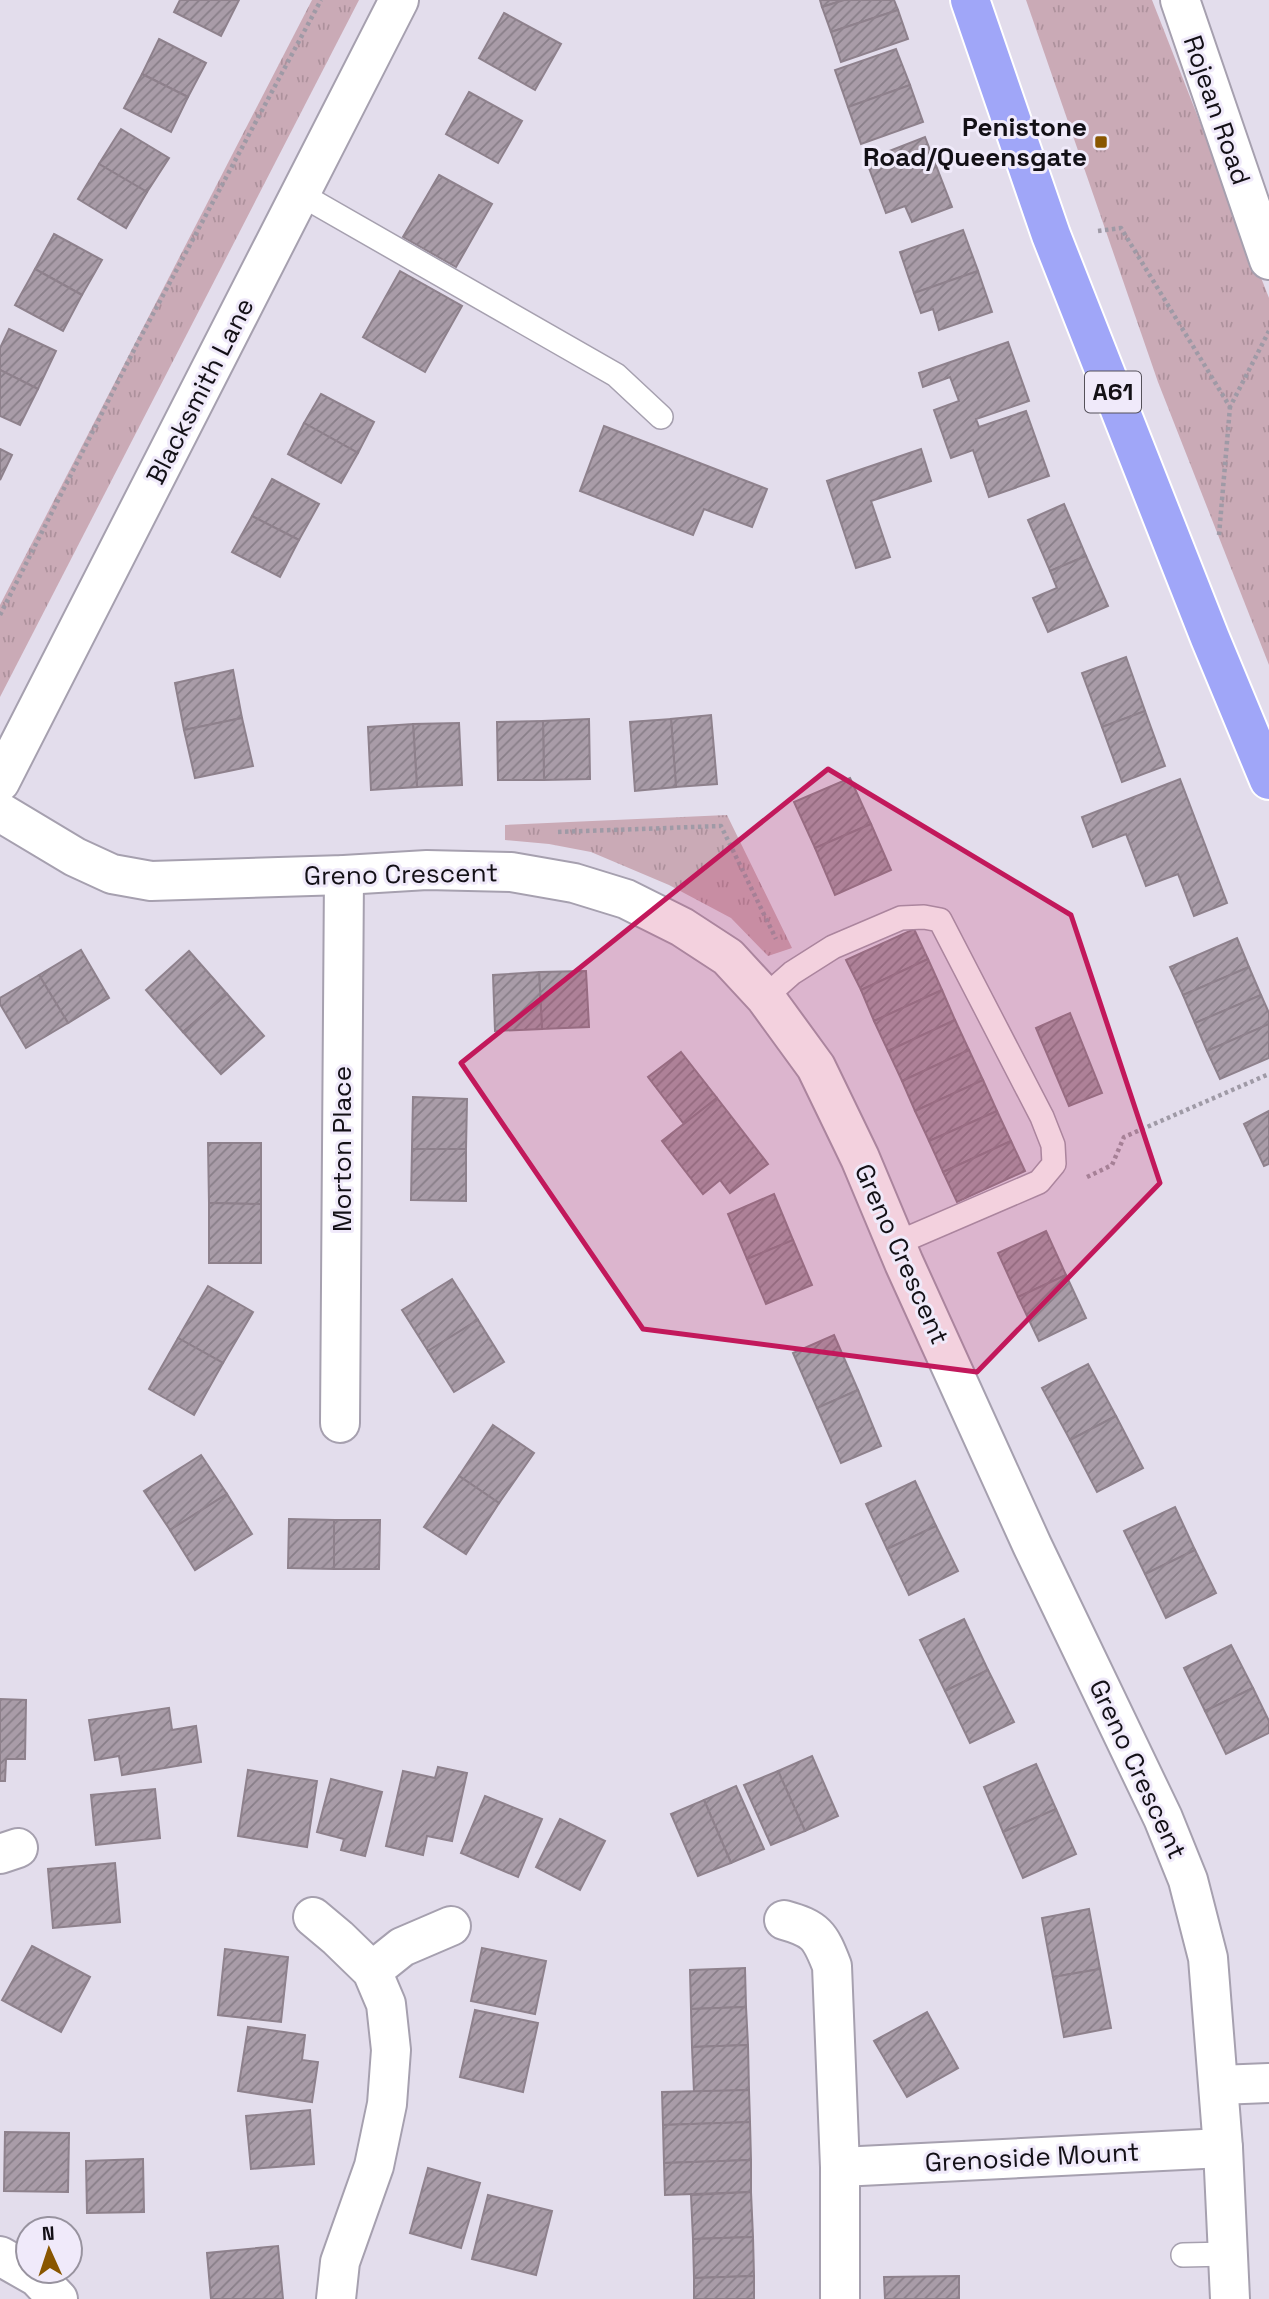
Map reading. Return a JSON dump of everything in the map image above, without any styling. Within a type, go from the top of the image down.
[{"type":"highway","name":"A61","points":[[970,0],[1051,235],[1269,780]]},
{"type":"street","name":"Blacksmith Lane","points":[[0,782],[399,0]]},
{"type":"street","name":"Rojean Road","points":[[1180,0],[1269,260]]},
{"type":"street","name":"Greno Crescent","points":[[0,812],[75,857],[111,874],[151,881],[427,870],[511,872],[574,883],[626,899],[682,927],[727,957],[779,985],[860,1158],[895,1244],[1032,1545],[1163,1818],[1188,1880],[1208,1958],[1219,2085],[1230,2299]]},
{"type":"street","name":"Morton Place","points":[[340,1423],[344,875]]},
{"type":"street","points":[[313,1917],[372,1971],[386,2004],[391,2050],[387,2104],[373,2166],[340,2262],[336,2299]]},
{"type":"street","points":[[784,1920],[808,1927],[824,1944],[832,1966],[841,2167],[840,2299]]},
{"type":"street","points":[[372,1971],[402,1947],[451,1926]]},
{"type":"street","points":[[1219,2085],[1269,2083]]},
{"type":"street","name":"Grenoside Mount","points":[[841,2167],[1223,2148]]},
{"type":"street","points":[[0,2256],[37,2277],[58,2299]]},
{"type":"lane","points":[[300,194],[616,375],[661,417]]},
{"type":"lane","points":[[779,985],[833,947],[901,918],[925,917],[940,920],[1046,1127],[1053,1145],[1054,1164],[1039,1182],[895,1244]]},
{"type":"lane","points":[[1183,2255],[1228,2255]]},
{"type":"path","points":[[0,615],[138,342],[321,0]]},
{"type":"path","points":[[1051,235],[1121,228],[1230,407]]},
{"type":"path","points":[[1218,543],[1230,407],[1269,331]]},
{"type":"path","points":[[511,872],[531,834],[721,826],[779,985]]},
{"type":"highlighted area","points":[[828,769],[1071,915],[1160,1183],[977,1372],[643,1329],[461,1063]]},
{"type":"green space","points":[[312,0],[359,0],[0,697],[0,605]]},
{"type":"green space","points":[[1026,0],[1152,0],[1269,298],[1269,665],[1158,382]]},
{"type":"green space","points":[[727,815],[792,948],[768,956],[731,918],[669,885],[591,852],[549,844],[505,840],[505,825]]},
{"type":"building","points":[[180,0],[239,0],[221,36],[174,12]]},
{"type":"building","points":[[820,0],[844,0],[822,7]]},
{"type":"building","points":[[844,0],[894,0],[898,10],[831,32],[822,7]]},
{"type":"building","points":[[898,10],[908,39],[841,62],[831,32]]},
{"type":"building","points":[[504,13],[561,44],[535,90],[479,58]]},
{"type":"building","points":[[159,39],[206,63],[188,97],[142,74]]},
{"type":"building","points":[[896,49],[910,85],[848,107],[835,70]]},
{"type":"building","points":[[142,74],[188,97],[171,132],[124,108]]},
{"type":"building","points":[[910,85],[923,122],[861,144],[848,107]]},
{"type":"building","points":[[469,92],[522,121],[498,163],[446,134]]},
{"type":"building","points":[[121,129],[169,158],[147,192],[99,164]]},
{"type":"building","points":[[925,137],[952,207],[912,222],[905,206],[886,213],[866,160]]},
{"type":"building","points":[[99,164],[147,192],[126,228],[78,199]]},
{"type":"building","points":[[439,175],[492,204],[456,267],[403,237]]},
{"type":"building","points":[[963,230],[978,271],[914,293],[900,252]]},
{"type":"building","points":[[54,234],[102,260],[82,295],[35,269]]},
{"type":"building","points":[[35,269],[82,295],[63,331],[15,305]]},
{"type":"building","points":[[400,271],[462,306],[425,372],[363,337]]},
{"type":"building","points":[[978,271],[992,312],[939,330],[933,309],[921,313],[914,293]]},
{"type":"building","points":[[9,329],[56,351],[38,389],[0,370],[0,348]]},
{"type":"building","points":[[1008,342],[1029,401],[976,419],[979,427],[1026,411],[1049,476],[989,497],[973,450],[951,458],[934,410],[959,401],[950,377],[923,387],[919,373]]},
{"type":"building","points":[[0,370],[38,389],[20,425],[0,416]]},
{"type":"building","points":[[321,394],[374,422],[358,453],[304,423]]},
{"type":"building","points":[[304,423],[358,453],[341,483],[288,454]]},
{"type":"building","points":[[604,426],[767,489],[752,527],[704,509],[693,535],[580,491]]},
{"type":"building","points":[[0,449],[12,455],[0,480]]},
{"type":"building","points":[[921,449],[931,481],[871,501],[890,557],[856,568],[827,481]]},
{"type":"building","points":[[272,479],[319,504],[299,540],[252,516]]},
{"type":"building","points":[[1064,504],[1086,556],[1050,571],[1028,520]]},
{"type":"building","points":[[252,516],[299,540],[280,577],[232,552]]},
{"type":"building","points":[[1086,556],[1108,606],[1048,632],[1033,598],[1057,588],[1050,571]]},
{"type":"building","points":[[1126,657],[1145,711],[1102,727],[1082,673]]},
{"type":"building","points":[[233,670],[242,718],[184,730],[175,683]]},
{"type":"building","points":[[1145,711],[1165,766],[1122,782],[1102,727]]},
{"type":"building","points":[[711,715],[717,784],[676,787],[671,719]]},
{"type":"building","points":[[242,718],[253,766],[195,778],[184,730]]},
{"type":"building","points":[[589,719],[590,779],[544,780],[543,721]]},
{"type":"building","points":[[671,719],[676,787],[635,791],[630,722]]},
{"type":"building","points":[[543,721],[544,780],[498,780],[497,722]]},
{"type":"building","points":[[459,723],[462,785],[417,787],[413,724]]},
{"type":"building","points":[[413,724],[417,787],[371,790],[368,727]]},
{"type":"building","points":[[850,778],[871,824],[815,848],[794,802]]},
{"type":"building","points":[[1180,779],[1227,903],[1194,916],[1178,874],[1146,886],[1126,834],[1093,847],[1082,817]]},
{"type":"building","points":[[871,824],[891,870],[835,895],[815,848]]},
{"type":"building","points":[[914,929],[928,959],[861,990],[846,960]]},
{"type":"building","points":[[1237,938],[1249,967],[1183,995],[1170,967]]},
{"type":"building","points":[[81,950],[109,998],[68,1023],[39,975]]},
{"type":"building","points":[[189,951],[227,994],[183,1032],[146,990]]},
{"type":"building","points":[[928,959],[942,990],[874,1021],[861,990]]},
{"type":"building","points":[[1249,967],[1261,995],[1195,1023],[1183,995]]},
{"type":"building","points":[[586,971],[589,1027],[542,1029],[539,972]]},
{"type":"building","points":[[539,972],[542,1029],[495,1031],[493,975]]},
{"type":"building","points":[[39,975],[68,1023],[26,1048],[0,1004],[0,998]]},
{"type":"building","points":[[942,990],[955,1020],[888,1051],[874,1021]]},
{"type":"building","points":[[227,994],[264,1036],[221,1074],[183,1032]]},
{"type":"building","points":[[1261,995],[1269,1013],[1269,1024],[1207,1051],[1195,1023]]},
{"type":"building","points":[[1070,1013],[1102,1093],[1069,1106],[1036,1028]]},
{"type":"building","points":[[955,1020],[969,1050],[902,1081],[888,1051]]},
{"type":"building","points":[[1269,1024],[1269,1058],[1220,1079],[1207,1051]]},
{"type":"building","points":[[969,1050],[983,1080],[915,1111],[902,1081]]},
{"type":"building","points":[[681,1052],[717,1098],[684,1124],[648,1077]]},
{"type":"building","points":[[983,1080],[997,1111],[929,1141],[915,1111]]},
{"type":"building","points":[[413,1097],[467,1099],[466,1149],[412,1149]]},
{"type":"building","points":[[717,1098],[768,1164],[730,1193],[720,1180],[703,1194],[662,1141]]},
{"type":"building","points":[[997,1111],[1011,1141],[943,1172],[929,1141]]},
{"type":"building","points":[[1269,1111],[1269,1164],[1264,1166],[1244,1124]]},
{"type":"building","points":[[1011,1141],[1025,1171],[957,1202],[943,1172]]},
{"type":"building","points":[[208,1143],[261,1143],[261,1204],[209,1203]]},
{"type":"building","points":[[412,1149],[466,1149],[466,1201],[411,1200]]},
{"type":"building","points":[[774,1194],[793,1240],[747,1259],[728,1214]]},
{"type":"building","points":[[209,1203],[261,1204],[261,1263],[209,1263]]},
{"type":"building","points":[[1046,1231],[1066,1275],[1018,1297],[998,1253]]},
{"type":"building","points":[[793,1240],[812,1285],[766,1304],[747,1259]]},
{"type":"building","points":[[1066,1275],[1086,1318],[1039,1341],[1018,1297]]},
{"type":"building","points":[[452,1279],[478,1320],[428,1351],[402,1310]]},
{"type":"building","points":[[208,1286],[253,1312],[223,1363],[178,1338]]},
{"type":"building","points":[[478,1320],[504,1362],[454,1392],[428,1351]]},
{"type":"building","points":[[834,1335],[858,1390],[817,1408],[793,1353]]},
{"type":"building","points":[[178,1338],[223,1363],[194,1415],[149,1389]]},
{"type":"building","points":[[1088,1364],[1116,1416],[1070,1440],[1042,1388]]},
{"type":"building","points":[[858,1390],[881,1446],[841,1463],[817,1408]]},
{"type":"building","points":[[1116,1416],[1143,1468],[1097,1492],[1070,1440]]},
{"type":"building","points":[[493,1425],[534,1453],[499,1503],[459,1476]]},
{"type":"building","points":[[201,1455],[227,1494],[170,1530],[144,1491]]},
{"type":"building","points":[[459,1476],[499,1503],[466,1554],[424,1527]]},
{"type":"building","points":[[915,1481],[936,1526],[887,1549],[866,1504]]},
{"type":"building","points":[[227,1494],[252,1534],[195,1570],[170,1530]]},
{"type":"building","points":[[1175,1507],[1195,1550],[1145,1574],[1124,1531]]},
{"type":"building","points":[[289,1519],[334,1520],[334,1569],[288,1568]]},
{"type":"building","points":[[334,1520],[380,1520],[379,1569],[334,1569]]},
{"type":"building","points":[[936,1526],[958,1571],[909,1595],[887,1549]]},
{"type":"building","points":[[1195,1550],[1216,1593],[1166,1618],[1145,1574]]},
{"type":"building","points":[[964,1619],[988,1670],[945,1691],[920,1640]]},
{"type":"building","points":[[1231,1645],[1253,1688],[1205,1711],[1184,1668]]},
{"type":"building","points":[[988,1670],[1014,1722],[970,1743],[945,1691]]},
{"type":"building","points":[[1253,1688],[1269,1721],[1269,1733],[1226,1754],[1205,1711]]},
{"type":"building","points":[[0,1699],[26,1700],[25,1759],[6,1759],[5,1781],[0,1781]]},
{"type":"building","points":[[169,1708],[172,1730],[196,1726],[201,1762],[122,1775],[119,1756],[95,1760],[89,1720]]},
{"type":"building","points":[[812,1756],[838,1816],[805,1831],[778,1771]]},
{"type":"building","points":[[1036,1764],[1056,1809],[1003,1832],[984,1787]]},
{"type":"building","points":[[438,1767],[467,1773],[452,1841],[427,1836],[423,1855],[386,1846],[403,1771],[435,1778]]},
{"type":"building","points":[[248,1770],[317,1781],[307,1847],[238,1836]]},
{"type":"building","points":[[778,1771],[805,1831],[771,1845],[744,1785]]},
{"type":"building","points":[[331,1779],[382,1792],[365,1856],[341,1850],[344,1839],[317,1832]]},
{"type":"building","points":[[736,1786],[764,1849],[731,1863],[704,1800]]},
{"type":"building","points":[[155,1789],[160,1838],[96,1845],[91,1795]]},
{"type":"building","points":[[485,1796],[542,1819],[518,1877],[461,1853]]},
{"type":"building","points":[[704,1800],[731,1863],[698,1876],[671,1814]]},
{"type":"building","points":[[1056,1809],[1076,1854],[1023,1878],[1003,1832]]},
{"type":"building","points":[[560,1819],[605,1841],[580,1890],[536,1867]]},
{"type":"building","points":[[115,1863],[120,1922],[53,1928],[48,1869]]},
{"type":"building","points":[[1089,1909],[1100,1969],[1053,1977],[1042,1918]]},
{"type":"building","points":[[32,1946],[90,1977],[61,2032],[2,2000]]},
{"type":"building","points":[[482,1948],[546,1961],[535,2014],[471,2001]]},
{"type":"building","points":[[225,1949],[288,1957],[281,2022],[218,2015]]},
{"type":"building","points":[[745,1968],[746,2007],[691,2009],[690,1970]]},
{"type":"building","points":[[1100,1969],[1111,2028],[1064,2037],[1053,1977]]},
{"type":"building","points":[[746,2007],[748,2045],[692,2047],[691,2009]]},
{"type":"building","points":[[475,2010],[538,2023],[523,2092],[460,2077]]},
{"type":"building","points":[[927,2012],[958,2068],[907,2097],[874,2041]]},
{"type":"building","points":[[248,2027],[305,2035],[302,2060],[318,2062],[312,2102],[238,2091]]},
{"type":"building","points":[[748,2045],[749,2090],[694,2092],[692,2047]]},
{"type":"building","points":[[749,2090],[750,2122],[663,2125],[662,2092]]},
{"type":"building","points":[[310,2110],[314,2164],[251,2169],[246,2116]]},
{"type":"building","points":[[750,2122],[751,2160],[664,2163],[663,2125]]},
{"type":"building","points":[[5,2132],[69,2133],[68,2192],[4,2191]]},
{"type":"building","points":[[143,2159],[144,2212],[87,2213],[86,2161]]},
{"type":"building","points":[[751,2160],[751,2192],[665,2195],[664,2163]]},
{"type":"building","points":[[428,2168],[480,2183],[461,2248],[410,2233]]},
{"type":"building","points":[[751,2192],[753,2237],[693,2239],[691,2195]]},
{"type":"building","points":[[488,2195],[552,2211],[536,2275],[472,2259]]},
{"type":"building","points":[[753,2237],[754,2276],[694,2278],[693,2239]]},
{"type":"building","points":[[278,2246],[283,2299],[211,2299],[207,2253]]},
{"type":"building","points":[[754,2276],[754,2299],[694,2299],[694,2278]]},
{"type":"building","points":[[959,2276],[959,2299],[885,2299],[884,2277]]},
{"type":"place","name":"Penistone Road/Queensgate","points":[[1101,142]]}]
